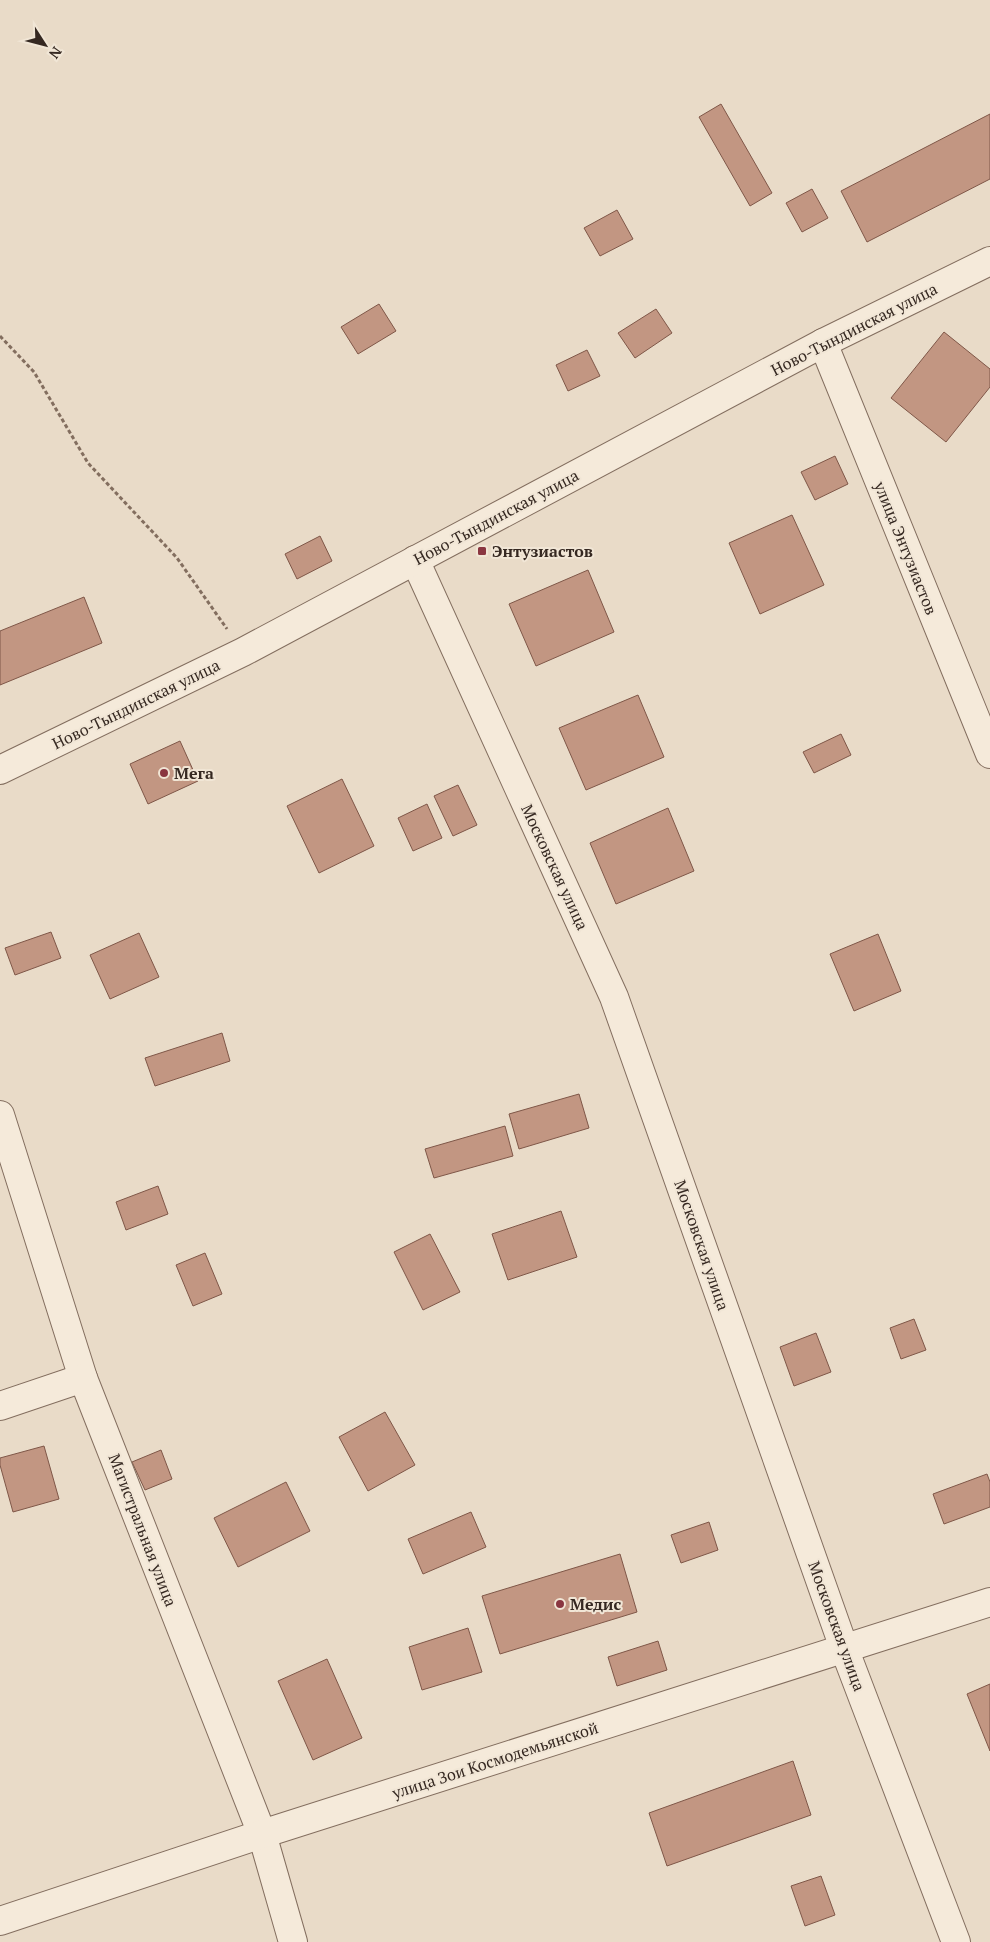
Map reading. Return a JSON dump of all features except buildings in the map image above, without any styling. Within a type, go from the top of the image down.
[{"type":"street","name":"Ново-Тындинская улица","points":[[0,770],[243,652],[822,342],[990,262]]},
{"type":"street","name":"улица Энтузиастов","points":[[822,342],[990,754]]},
{"type":"street","name":"Московская улица","points":[[415,560],[614,996],[844,1648],[956,1942]]},
{"type":"street","name":"Магистральная улица","points":[[0,1115],[83,1378],[262,1834],[294,1942]]},
{"type":"street","points":[[0,1406],[83,1378]]},
{"type":"street","name":"улица Зои Космодемьянской","points":[[0,1920],[262,1834],[990,1602]]},
{"type":"path","points":[[0,336],[34,372],[88,463],[177,558],[243,652]]},
{"type":"place","name":"Энтузиастов","points":[[482,551]]},
{"type":"place","name":"Мега","points":[[164,773]]},
{"type":"place","name":"Медис","points":[[560,1604]]}]
